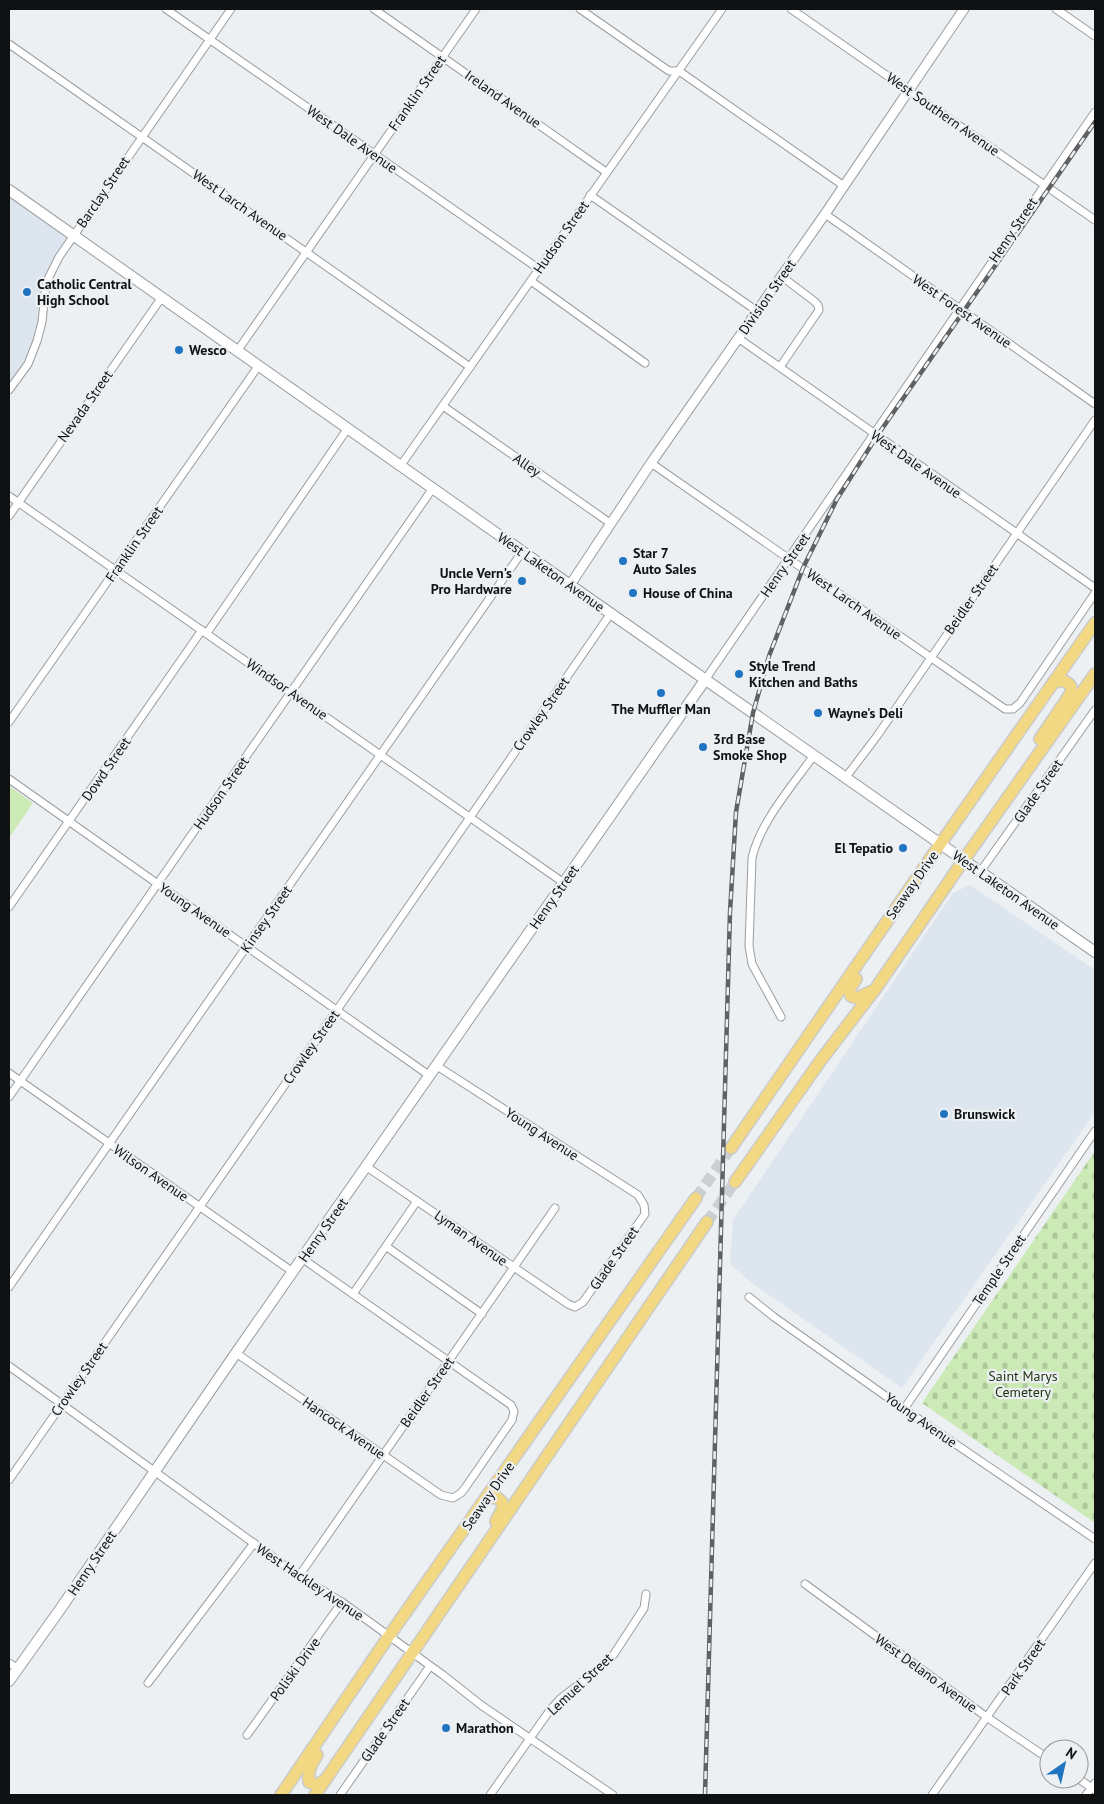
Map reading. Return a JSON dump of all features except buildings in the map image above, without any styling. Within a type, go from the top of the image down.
[{"type":"highway","name":"Seaway Drive","points":[[730,1148],[1095,623]]},
{"type":"highway","name":"Seaway Drive","points":[[735,1182],[821,1060],[876,988],[1095,674]]},
{"type":"highway","points":[[975,844],[977,830],[1070,696],[1071,687],[1067,682],[1061,680],[1053,683]]},
{"type":"highway","points":[[876,988],[867,995],[857,998],[851,996],[849,992],[860,971],[927,875],[929,860]]},
{"type":"highway","name":"Seaway Drive","points":[[281,1795],[389,1636],[696,1198]]},
{"type":"highway","name":"Seaway Drive","points":[[315,1795],[612,1358],[707,1222]]},
{"type":"highway","points":[[422,1639],[424,1626],[503,1508],[501,1500],[496,1497],[487,1498]]},
{"type":"highway","points":[[325,1780],[317,1785],[309,1782],[310,1767],[372,1676],[378,1654]]},
{"type":"main road","name":"West Laketon Avenue","points":[[9,190],[522,552],[1095,952]]},
{"type":"main road","name":"Henry Street","points":[[9,1680],[13,1666],[61,1608],[236,1353],[705,680]]},
{"type":"street","name":"West Dale Avenue","points":[[166,9],[539,269]]},
{"type":"street","name":"Barclay Street","points":[[9,390],[28,364],[37,341],[42,322],[46,283],[59,256],[231,9]]},
{"type":"street","name":"Ireland Avenue","points":[[374,9],[606,172]]},
{"type":"street","name":"Franklin Street","points":[[238,350],[476,9]]},
{"type":"street","points":[[580,9],[669,71],[679,71],[844,186]]},
{"type":"street","name":"Hudson Street","points":[[401,465],[470,367],[534,283],[539,269],[722,9]]},
{"type":"street","name":"West Southern Avenue","points":[[790,9],[1095,220]]},
{"type":"street","name":"Division Street","points":[[570,585],[610,523],[781,276],[827,216],[844,186],[964,9]]},
{"type":"street","points":[[1056,9],[1095,36]]},
{"type":"street","name":"West Larch Avenue","points":[[9,44],[470,367]]},
{"type":"street","name":"Henry Street","points":[[705,680],[1095,112]]},
{"type":"street","points":[[590,195],[757,311]]},
{"type":"street","name":"West Forest Avenue","points":[[827,216],[1095,404]]},
{"type":"street","points":[[780,367],[819,310],[818,305],[814,301],[781,276]]},
{"type":"street","points":[[534,283],[645,363]]},
{"type":"street","name":"Nevada Street","points":[[9,516],[162,297]]},
{"type":"street","name":"West Dale Avenue","points":[[738,338],[1095,588]]},
{"type":"street","name":"Franklin Street","points":[[9,722],[259,365]]},
{"type":"street","name":"Alley","points":[[443,406],[610,523]]},
{"type":"street","name":"Beidler Street","points":[[846,778],[1095,420]]},
{"type":"street","name":"Dowd Street","points":[[9,907],[348,428]]},
{"type":"street","name":"West Larch Avenue","points":[[651,463],[1003,708],[1009,710],[1020,703],[1095,593]]},
{"type":"street","name":"Hudson Street","points":[[9,1097],[433,488]]},
{"type":"street","name":"Windsor Avenue","points":[[9,496],[564,883]]},
{"type":"street","name":"Kinsey Street","points":[[9,1287],[522,552]]},
{"type":"street","name":"Crowley Street","points":[[9,1480],[611,613]]},
{"type":"street","name":"Glade Street","points":[[980,872],[1095,710]]},
{"type":"street","points":[[781,1018],[752,964],[748,946],[752,858],[754,847],[766,824],[814,755]]},
{"type":"street","name":"Young Avenue","points":[[9,779],[430,1076]]},
{"type":"street","name":"Young Avenue","points":[[437,1066],[638,1195],[644,1205]]},
{"type":"street","name":"Wilson Avenue","points":[[9,1073],[293,1272]]},
{"type":"street","name":"Temple Street","points":[[904,1409],[1095,1131]]},
{"type":"street","name":"Lyman Avenue","points":[[367,1167],[575,1307]]},
{"type":"street","points":[[353,1294],[417,1201]]},
{"type":"street","name":"Glade Street","points":[[575,1307],[583,1302],[645,1214],[644,1205]]},
{"type":"street","name":"Beidler Street","points":[[299,1576],[555,1208]]},
{"type":"street","points":[[387,1247],[482,1314]]},
{"type":"street","points":[[303,1259],[449,1361]]},
{"type":"street","name":"Young Avenue","points":[[749,1297],[774,1317],[904,1409],[1095,1539]]},
{"type":"street","name":"Hancock Avenue","points":[[236,1353],[440,1495],[453,1498],[465,1488],[512,1420],[514,1411],[507,1402],[449,1361]]},
{"type":"street","name":"West Hackley Avenue","points":[[9,1366],[299,1576],[342,1602],[478,1703],[613,1795]]},
{"type":"street","points":[[148,1683],[254,1543]]},
{"type":"street","name":"Park Street","points":[[932,1795],[1092,1576],[1095,1563]]},
{"type":"street","name":"West Delano Avenue","points":[[805,1584],[988,1718],[1039,1752]]},
{"type":"street","name":"Lemuel Street","points":[[490,1795],[550,1710],[606,1664],[614,1654],[644,1608],[646,1594]]},
{"type":"street","name":"Poliski Drive","points":[[247,1735],[342,1602]]},
{"type":"street","name":"Glade Street","points":[[340,1795],[430,1666]]},
{"type":"street","points":[[1086,1795],[1094,1787]]},
{"type":"shaded area","name":"Catholic Central High School","points":[[9,190],[74,236],[52,269],[42,322],[28,364],[9,390]]},
{"type":"shaded area","points":[[970,885],[1095,970],[1095,1112],[902,1388],[752,1283],[730,1264],[733,1220],[953,893]]},
{"type":"green space","points":[[9,786],[33,803],[9,838]]},
{"type":"green space","name":"Saint Marys Cemetery","points":[[1095,1151],[1095,1523],[922,1403]]},
{"type":"tunnel","points":[[696,1198],[731,1148]]},
{"type":"tunnel","points":[[707,1222],[735,1182]]},
{"type":"railway","points":[[705,1795],[730,912],[736,812],[753,713],[769,656],[803,568],[837,499],[877,436],[1095,122]]},
{"type":"place","name":"Catholic Central High School","points":[[27,292]]},
{"type":"place","name":"Wesco","points":[[179,350]]},
{"type":"place","name":"Star 7 Auto Sales","points":[[623,561]]},
{"type":"place","name":"Uncle Vern's Pro Hardware","points":[[522,581]]},
{"type":"place","name":"House of China","points":[[633,593]]},
{"type":"place","name":"Style Trend Kitchen and Baths","points":[[739,674]]},
{"type":"place","name":"The Muffler Man","points":[[661,693]]},
{"type":"place","name":"Wayne's Deli","points":[[818,713]]},
{"type":"place","name":"3rd Base Smoke Shop","points":[[703,747]]},
{"type":"place","name":"El Tepatio","points":[[903,848]]},
{"type":"place","name":"Brunswick","points":[[944,1114]]},
{"type":"place","name":"Marathon","points":[[446,1728]]}]
